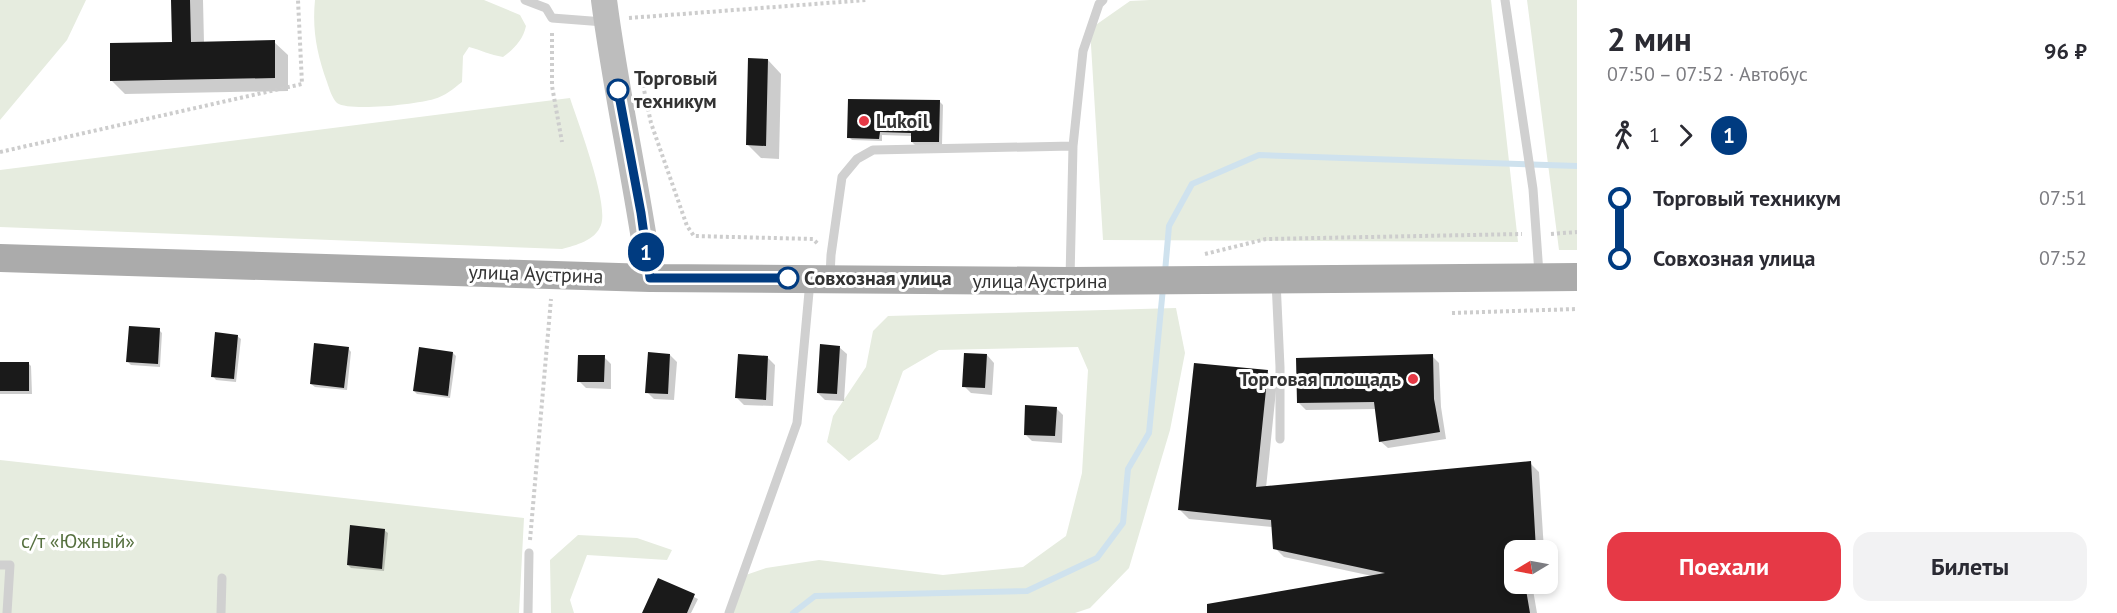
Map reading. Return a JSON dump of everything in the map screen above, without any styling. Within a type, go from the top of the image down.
[{"type":"main road","points":[[612,11],[650,278]]},
{"type":"main road","name":"улица Аустрина","points":[[0,258],[168,265],[650,278],[824,271],[1070,281],[1147,281],[1188,268],[1275,279],[1577,277]]},
{"type":"lane","points":[[525,0],[546,9],[552,18],[612,11]]},
{"type":"lane","points":[[1070,281],[1073,146],[1083,51],[1099,4],[1103,0]]},
{"type":"lane","points":[[1505,0],[1533,189],[1539,277]]},
{"type":"lane","points":[[729,613],[797,423],[842,177],[857,159],[873,150],[1073,146]]},
{"type":"lane","points":[[1275,279],[1280,367],[1280,439]]},
{"type":"lane","points":[[528,613],[529,553]]},
{"type":"lane","points":[[0,565],[10,565],[7,613]]},
{"type":"lane","points":[[221,613],[222,578]]},
{"type":"path","points":[[0,152],[302,84],[298,0]]},
{"type":"path","points":[[612,11],[628,18],[867,0]]},
{"type":"path","points":[[552,18],[552,86],[562,142]]},
{"type":"path","points":[[651,123],[687,226],[694,236],[813,239],[824,271]]},
{"type":"path","points":[[1188,268],[1266,239],[1577,232]]},
{"type":"path","points":[[529,553],[552,274]]},
{"type":"path","points":[[1452,312],[1577,309]]},
{"type":"green space","points":[[0,0],[86,0],[67,40],[0,120]]},
{"type":"green space","points":[[315,0],[484,0],[520,15],[526,26],[518,44],[503,57],[469,47],[463,56],[462,82],[442,96],[400,105],[344,106],[337,103],[334,98],[320,62],[315,32]]},
{"type":"green space","points":[[1491,0],[1518,242],[1103,240],[1090,29],[1130,1]]},
{"type":"green space","points":[[1527,0],[1577,0],[1577,250],[1559,250]]},
{"type":"green space","points":[[570,98],[597,182],[602,214],[601,225],[590,239],[562,249],[0,227],[0,170]]},
{"type":"green space","points":[[1176,308],[1185,353],[1170,430],[1129,568],[1090,608],[1075,613],[733,613],[737,578],[766,568],[819,560],[943,575],[1023,567],[1066,536],[1082,473],[1088,370],[1078,347],[939,350],[903,371],[878,439],[849,461],[827,442],[833,416],[866,367],[873,331],[888,316]]},
{"type":"green space","name":"с/т «Южный»","points":[[0,460],[524,518],[519,613],[0,613]]},
{"type":"green space","points":[[578,535],[637,538],[672,550],[667,560],[587,555],[570,600],[574,613],[551,613],[550,560]]},
{"type":"building","points":[[171,0],[190,0],[191,42],[275,40],[275,78],[110,81],[110,43],[172,42]]},
{"type":"building","points":[[748,58],[768,59],[766,146],[746,145]]},
{"type":"building","points":[[848,99],[940,100],[939,142],[911,142],[911,133],[880,132],[879,139],[847,138]]},
{"type":"building","points":[[129,326],[160,328],[158,364],[126,362]]},
{"type":"building","points":[[215,332],[238,335],[234,379],[211,377]]},
{"type":"building","points":[[314,343],[349,347],[344,388],[310,384]]},
{"type":"building","points":[[820,344],[840,346],[837,394],[817,393]]},
{"type":"building","points":[[419,347],[453,352],[448,396],[413,391]]},
{"type":"building","points":[[648,352],[670,354],[668,394],[645,393]]},
{"type":"building","points":[[964,353],[987,354],[985,388],[962,387]]},
{"type":"building","points":[[738,354],[768,356],[766,400],[735,398]]},
{"type":"building","points":[[1433,354],[1434,399],[1440,432],[1379,442],[1374,402],[1297,403],[1296,358]]},
{"type":"building","points":[[578,355],[605,355],[604,382],[577,382]]},
{"type":"building","points":[[0,362],[29,362],[29,391],[0,391]]},
{"type":"building","points":[[1194,363],[1268,370],[1256,487],[1531,461],[1535,540],[1504,540],[1504,594],[1527,594],[1530,613],[1207,613],[1207,604],[1385,573],[1273,549],[1271,520],[1178,510]]},
{"type":"building","points":[[1025,405],[1057,407],[1055,436],[1024,435]]},
{"type":"building","points":[[350,525],[385,529],[382,569],[347,565]]},
{"type":"building","points":[[658,578],[695,594],[687,613],[642,613]]},
{"type":"waterway","points":[[1165,272],[1169,226],[1192,184],[1259,155],[1577,166]]},
{"type":"waterway","points":[[793,613],[815,596],[1027,591],[1097,558],[1123,523],[1128,469],[1149,433],[1163,288]]},
{"type":"bus line","name":"1","points":[[618,90],[641,213],[650,278],[788,278]]},
{"type":"place","name":"Торговый техникум","points":[[618,90]]},
{"type":"place","name":"Lukoil","points":[[864,121]]},
{"type":"place","name":"Совхозная улица","points":[[788,278]]},
{"type":"place","name":"Торговая площадь","points":[[1413,379]]}]
